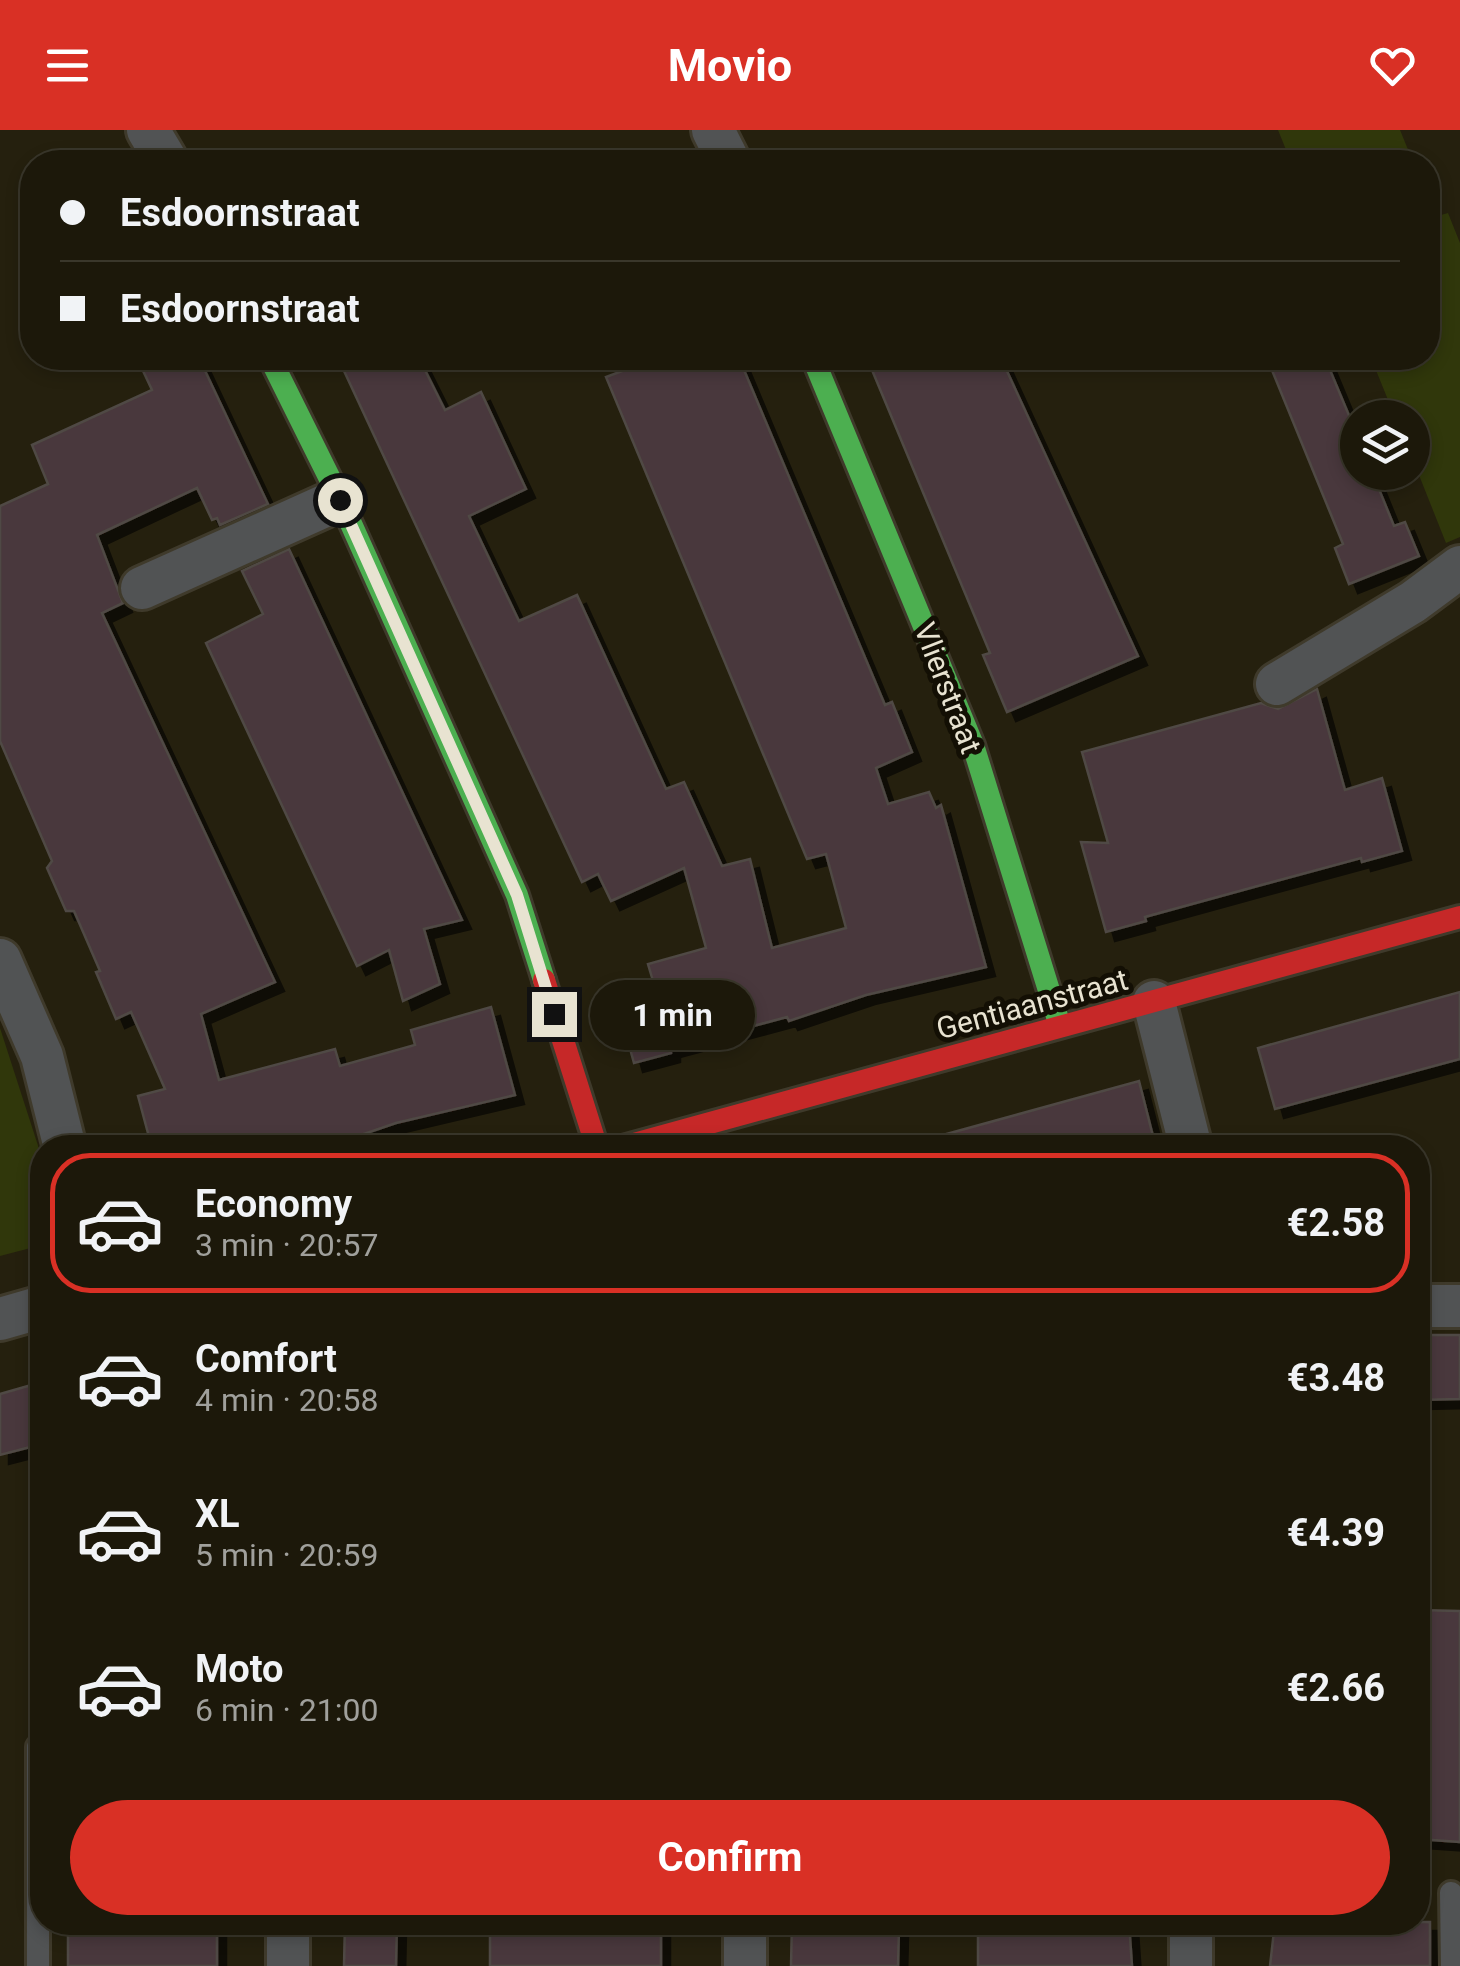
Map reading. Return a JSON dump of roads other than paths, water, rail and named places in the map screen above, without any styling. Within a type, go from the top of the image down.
[{"type":"street","points":[[276,370],[340,500],[517,895],[593,1135]]},
{"type":"street","name":"Vlierstraat","points":[[818,370],[974,745],[1060,1026]]},
{"type":"street","points":[[142,588],[340,500]]},
{"type":"street","points":[[1277,684],[1413,602],[1460,567]]},
{"type":"street","name":"Gentiaanstraat","points":[[722,1134],[1060,1026],[1460,917]]},
{"type":"street","points":[[0,960],[42,1056],[62,1135]]},
{"type":"street","points":[[1154,1002],[1188,1135]]},
{"type":"street","points":[[1430,1306],[1460,1306]]},
{"type":"street","points":[[0,1319],[30,1311]]},
{"type":"street","points":[[288,1935],[288,1966]]},
{"type":"street","points":[[745,1935],[745,1966]]},
{"type":"street","points":[[1191,1935],[1191,1966]]},
{"type":"lane","points":[[1451,1893],[1452,1966]]},
{"type":"lane","points":[[38,1935],[38,1966]]}]
